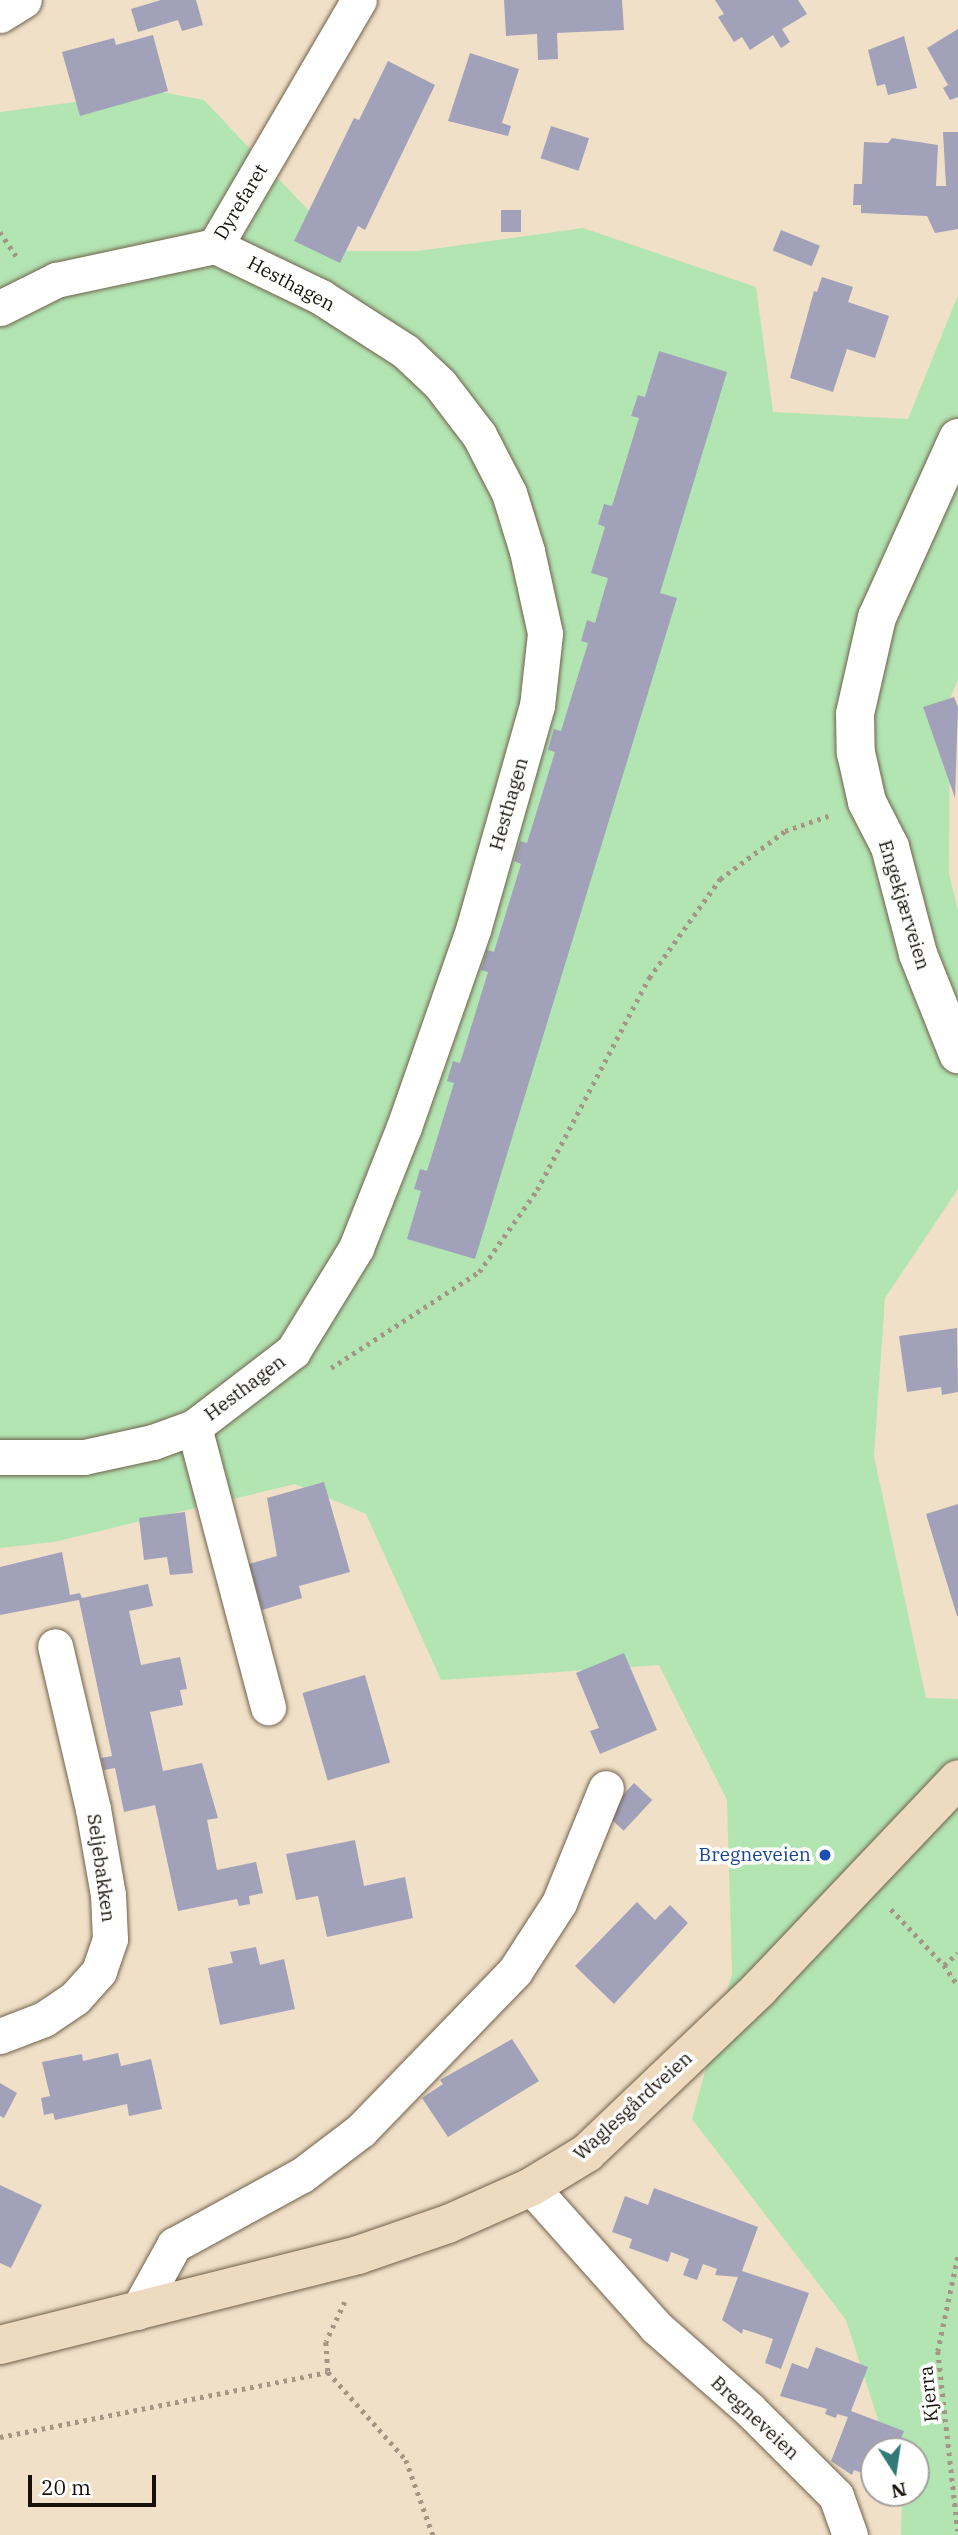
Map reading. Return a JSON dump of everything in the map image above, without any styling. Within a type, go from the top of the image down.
[{"type":"main road","name":"Waglesgårdveien","points":[[0,2346],[358,2255],[448,2224],[531,2188],[587,2153],[759,1989],[958,1779]]},
{"type":"street","points":[[0,15],[24,0]]},
{"type":"street","name":"Dyrefaret","points":[[0,308],[56,280],[215,246],[359,0]]},
{"type":"street","name":"Hesthagen","points":[[0,1457],[84,1457],[153,1442],[194,1427],[293,1351],[356,1248],[404,1127],[472,930],[537,706],[545,633],[509,493],[479,435],[440,384],[405,351],[321,297],[215,246]]},
{"type":"street","name":"Engekjærveien","points":[[958,438],[877,617],[855,715],[856,753],[867,802],[890,848],[918,954],[958,1054]]},
{"type":"street","name":"Hesthagen","points":[[194,1427],[268,1707]]},
{"type":"street","name":"Seljebakken","points":[[0,2036],[44,2019],[75,1998],[99,1970],[110,1939],[108,1895],[93,1809],[55,1646]]},
{"type":"street","points":[[137,2312],[174,2245],[302,2175],[361,2130],[515,1971],[559,1902],[606,1788]]},
{"type":"street","name":"Bregneveien","points":[[531,2188],[656,2327],[749,2409],[836,2496],[850,2535]]},
{"type":"path","points":[[321,1374],[479,1272],[537,1190],[649,978],[720,879],[785,831]]},
{"type":"path","points":[[864,1876],[944,1965],[958,1986]]},
{"type":"path","points":[[944,1965],[958,1953]]},
{"type":"path","points":[[358,2255],[353,2290],[326,2342],[328,2372],[406,2460],[433,2535]]},
{"type":"path","name":"Kjerra","points":[[958,2257],[938,2351],[958,2531]]},
{"type":"path","points":[[0,2437],[328,2372]]},
{"type":"green space","points":[[156,91],[204,100],[347,251],[418,251],[583,228],[756,287],[773,412],[908,419],[958,295],[958,679],[950,699],[949,874],[958,910],[958,1189],[885,1298],[874,1456],[926,1698],[958,1699],[958,2535],[901,2535],[902,2507],[930,2507],[930,2437],[884,2437],[846,2320],[692,2119],[732,1974],[727,1800],[659,1665],[441,1680],[366,1514],[295,1484],[54,1542],[0,1548],[0,112]]},
{"type":"building","points":[[161,0],[196,0],[203,25],[182,31],[178,20],[138,32],[131,9]]},
{"type":"building","points":[[504,0],[622,0],[624,30],[557,33],[558,59],[538,60],[537,34],[506,36]]},
{"type":"building","points":[[715,0],[798,0],[807,14],[782,29],[790,42],[781,48],[773,35],[750,50],[742,37],[734,42],[718,17],[724,14]]},
{"type":"building","points":[[958,29],[958,97],[950,100],[943,88],[948,85],[927,48]]},
{"type":"building","points":[[153,35],[168,91],[80,116],[62,52],[114,38],[116,45]]},
{"type":"building","points":[[904,36],[917,88],[888,95],[885,84],[877,86],[868,50]]},
{"type":"building","points":[[470,53],[519,69],[502,123],[511,126],[508,136],[448,121]]},
{"type":"building","points":[[388,61],[435,85],[365,230],[358,226],[340,263],[294,241],[354,118],[359,120]]},
{"type":"building","points":[[551,126],[589,138],[579,171],[540,158]]},
{"type":"building","points":[[943,132],[958,132],[958,229],[935,233],[927,216],[861,213],[861,205],[853,205],[854,184],[862,184],[864,142],[888,143],[892,138],[938,145],[936,186],[946,186]]},
{"type":"building","points":[[501,210],[521,210],[521,232],[501,232]]},
{"type":"building","points":[[781,230],[820,246],[812,266],[773,250]]},
{"type":"building","points":[[822,277],[853,287],[848,302],[889,316],[875,358],[847,349],[833,392],[790,378],[814,291],[817,292]]},
{"type":"building","points":[[659,351],[727,372],[660,593],[677,598],[475,1259],[407,1239],[421,1191],[414,1189],[420,1169],[427,1171],[454,1083],[447,1081],[453,1061],[460,1063],[488,972],[481,970],[487,950],[494,952],[521,864],[514,861],[520,841],[527,843],[555,752],[548,750],[554,729],[561,731],[588,643],[581,641],[587,620],[595,623],[608,578],[591,573],[605,527],[598,524],[604,504],[612,506],[639,418],[631,416],[638,395],[645,397]]},
{"type":"building","points":[[954,697],[958,707],[955,798],[923,707]]},
{"type":"building","points":[[957,1328],[958,1392],[942,1395],[941,1387],[907,1392],[899,1336]]},
{"type":"building","points":[[324,1482],[350,1572],[299,1586],[302,1598],[262,1610],[249,1564],[277,1556],[267,1498]]},
{"type":"building","points":[[958,1504],[958,1616],[957,1616],[926,1514]]},
{"type":"building","points":[[185,1512],[193,1573],[170,1575],[167,1557],[144,1560],[139,1518]]},
{"type":"building","points":[[62,1552],[70,1595],[80,1593],[82,1598],[148,1584],[153,1606],[129,1611],[141,1665],[180,1657],[187,1689],[180,1690],[183,1705],[150,1712],[163,1771],[202,1763],[218,1818],[207,1820],[217,1870],[256,1862],[263,1893],[249,1896],[250,1904],[239,1906],[237,1899],[178,1911],[155,1805],[124,1812],[115,1768],[104,1770],[101,1758],[112,1756],[79,1600],[0,1615],[0,1567]]},
{"type":"building","points":[[624,1653],[657,1730],[600,1754],[590,1731],[599,1728],[576,1673]]},
{"type":"building","points":[[365,1675],[390,1762],[328,1780],[303,1693]]},
{"type":"building","points":[[634,1783],[652,1800],[624,1831],[605,1814]]},
{"type":"building","points":[[355,1840],[364,1886],[405,1877],[413,1918],[327,1937],[318,1896],[296,1900],[286,1854]]},
{"type":"building","points":[[637,1902],[655,1920],[670,1905],[688,1923],[614,2004],[575,1966]]},
{"type":"building","points":[[256,1947],[260,1965],[284,1959],[295,2009],[220,2025],[208,1968],[233,1963],[230,1952]]},
{"type":"building","points":[[512,2039],[539,2081],[448,2137],[422,2098],[443,2084],[440,2080]]},
{"type":"building","points":[[118,2053],[121,2066],[151,2059],[162,2109],[129,2116],[127,2104],[55,2120],[53,2113],[44,2115],[41,2098],[50,2096],[42,2062],[82,2054],[83,2061]]},
{"type":"building","points":[[0,2083],[17,2093],[4,2118],[0,2116]]},
{"type":"building","points":[[0,2185],[42,2205],[11,2268],[0,2263]]},
{"type":"building","points":[[654,2188],[758,2227],[742,2271],[809,2293],[781,2369],[765,2363],[773,2339],[743,2329],[742,2334],[722,2320],[738,2277],[715,2275],[717,2269],[703,2264],[697,2280],[683,2275],[689,2259],[671,2252],[668,2262],[629,2248],[632,2239],[612,2232],[625,2196],[648,2205]]},
{"type":"building","points":[[816,2347],[868,2367],[851,2411],[904,2431],[902,2437],[860,2437],[860,2472],[854,2470],[852,2475],[831,2461],[848,2417],[837,2414],[836,2418],[825,2414],[827,2409],[780,2396],[792,2363],[808,2369]]},
{"type":"place","name":"Bregneveien","points":[[825,1855]]}]
